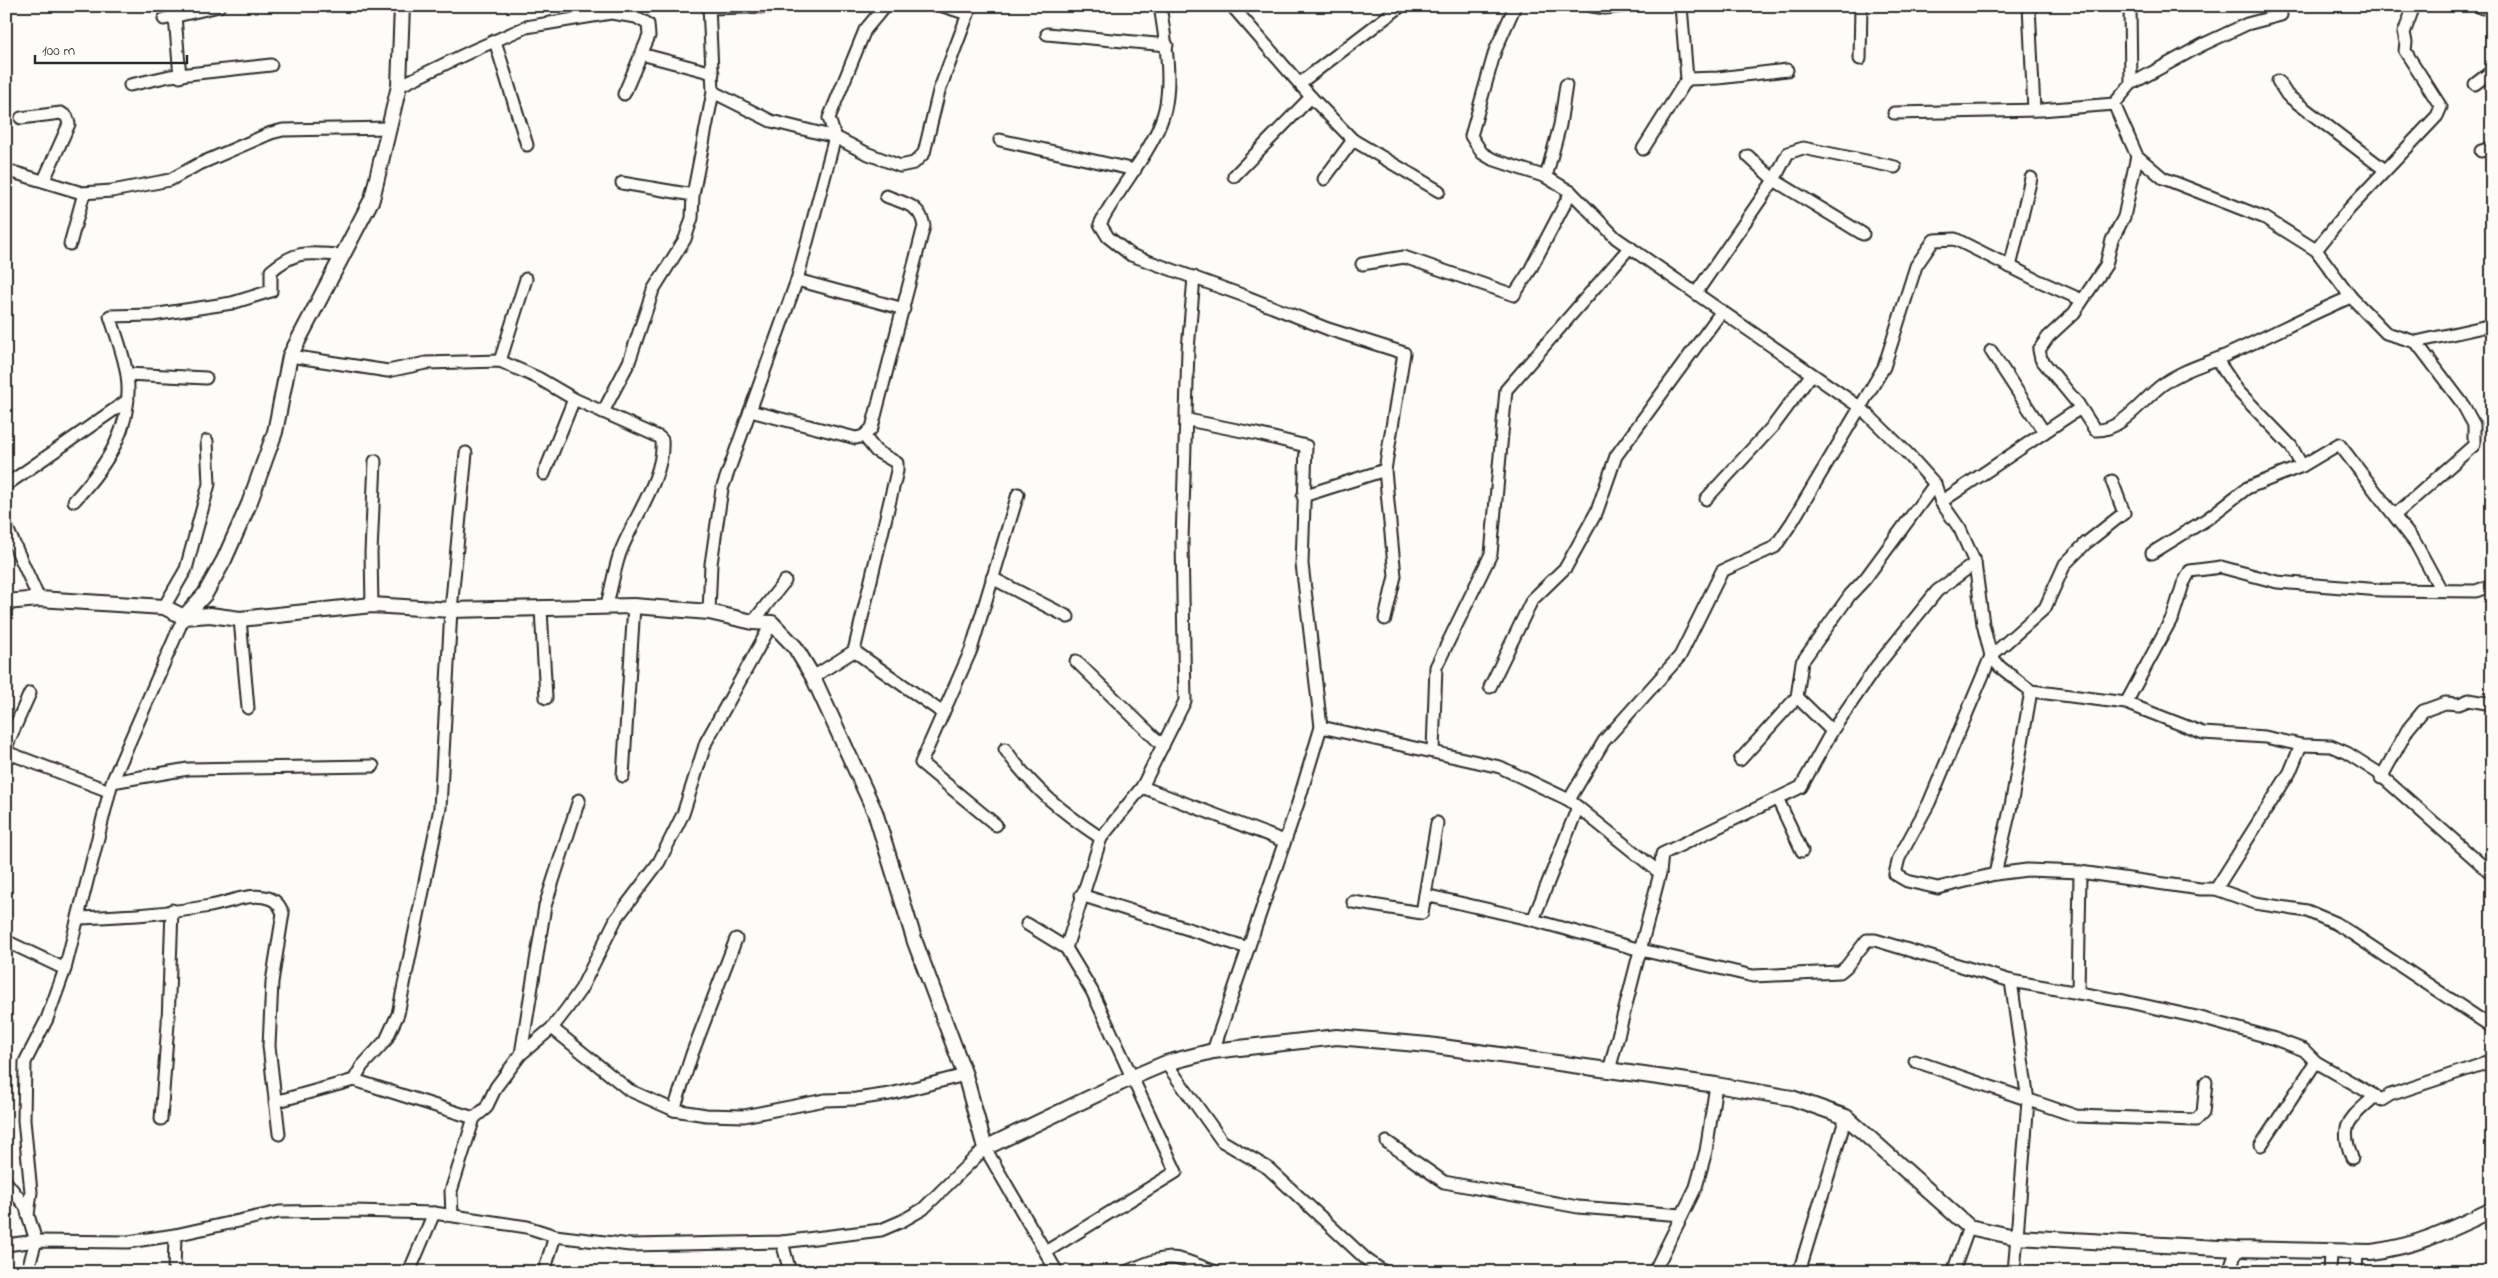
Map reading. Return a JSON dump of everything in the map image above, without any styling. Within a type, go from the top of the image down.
[{"type":"street","points":[[180,77],[169,17],[218,6]]},
{"type":"street","points":[[28,1215],[31,1192],[24,1120],[25,1062],[46,1019],[65,969],[111,786],[184,617],[205,594],[224,560],[249,504],[275,432],[290,356],[372,199],[399,86],[402,6]]},
{"type":"street","points":[[603,412],[629,362],[653,290],[685,239],[692,218],[693,195],[713,92],[709,7],[784,6]]},
{"type":"street","points":[[709,612],[711,564],[722,489],[797,280],[835,137],[829,118],[865,30],[885,6]]},
{"type":"street","points":[[713,92],[771,121],[835,137],[866,153],[900,166],[914,163],[924,153],[939,91],[968,10],[943,6]]},
{"type":"street","points":[[1160,6],[1167,45],[1165,109],[1154,136],[1135,170],[1113,198],[1100,224],[1108,237],[1131,255],[1194,277],[1328,329],[1404,353],[1385,470],[1395,576],[1384,619]]},
{"type":"street","points":[[1232,6],[1311,97],[1352,140],[1439,191]]},
{"type":"street","points":[[1300,83],[1401,6]]},
{"type":"street","points":[[1515,6],[1495,51],[1471,136],[1482,153],[1492,159],[1546,177],[1571,192],[1616,238],[1861,408],[1936,484],[1941,502],[1960,529],[1975,563],[1983,624],[1991,656],[2000,668],[2031,691],[2126,703],[2203,733],[2265,737],[2301,745],[2331,746],[2347,753],[2377,772],[2381,778],[2492,874]]},
{"type":"street","points":[[1592,6],[1605,8],[1624,6]]},
{"type":"street","points":[[1644,149],[1687,78],[1681,6]]},
{"type":"street","points":[[1860,59],[1861,6]]},
{"type":"street","points":[[2029,6],[2034,110]]},
{"type":"street","points":[[2130,6],[2131,84]]},
{"type":"street","points":[[2316,250],[2385,170],[2437,116],[2441,107],[2405,51],[2404,33],[2414,6]]},
{"type":"street","points":[[399,86],[526,27],[611,12],[636,17],[648,24],[649,36],[624,94]]},
{"type":"street","points":[[1894,112],[2034,110],[2114,104],[2131,84],[2202,45],[2247,24],[2281,15]]},
{"type":"street","points":[[1047,34],[1167,45]]},
{"type":"street","points":[[495,41],[527,146]]},
{"type":"street","points":[[640,54],[713,73]]},
{"type":"street","points":[[130,85],[170,76],[180,77],[271,65]]},
{"type":"street","points":[[1687,78],[1718,78],[1787,70]]},
{"type":"street","points":[[2475,84],[2492,71]]},
{"type":"street","points":[[2278,81],[2287,95],[2385,170]]},
{"type":"street","points":[[1546,177],[1560,125],[1566,85]]},
{"type":"street","points":[[1234,176],[1311,97]]},
{"type":"street","points":[[2114,104],[2137,156],[2163,178],[2264,218],[2316,250],[2351,297],[2386,333],[2416,342],[2492,325]]},
{"type":"street","points":[[22,118],[61,113],[67,117],[69,124],[44,180]]},
{"type":"street","points":[[6,170],[84,193],[112,191],[170,180],[197,165],[270,133],[283,130],[390,128]]},
{"type":"street","points":[[1000,140],[1135,170]]},
{"type":"street","points":[[1324,178],[1352,140]]},
{"type":"street","points":[[1696,293],[1774,180],[1788,153],[1803,148],[1895,167]]},
{"type":"street","points":[[1748,156],[1774,180],[1863,234]]},
{"type":"street","points":[[2137,156],[2124,217],[2112,240],[2106,266],[2074,313],[2048,337],[2039,350],[2041,359],[2078,404],[2095,430],[2104,431],[2135,411],[2162,385],[2191,367],[2216,360],[2351,297]]},
{"type":"street","points":[[2010,266],[2032,178]]},
{"type":"street","points":[[622,183],[693,195]]},
{"type":"street","points":[[1362,264],[1404,257],[1514,294],[1529,272],[1571,192]]},
{"type":"street","points":[[70,244],[84,193]]},
{"type":"street","points":[[750,411],[856,438],[864,436],[872,428],[924,226],[922,214],[913,206],[886,196]]},
{"type":"street","points":[[1533,920],[1574,803],[1604,741],[1680,656],[1722,571],[1776,547],[1884,367],[1916,266],[1934,240],[1955,239],[2082,300]]},
{"type":"street","points":[[1433,750],[1436,667],[1491,554],[1506,390],[1630,247]]},
{"type":"street","points":[[74,501],[99,473],[120,437],[126,419],[128,400],[127,374],[110,316],[152,315],[232,303],[271,291],[271,271],[289,257],[298,254],[343,255]]},
{"type":"street","points":[[1066,948],[1101,838],[1142,787],[1185,700],[1182,541],[1188,420],[1188,350],[1194,277]]},
{"type":"street","points":[[500,361],[526,279]]},
{"type":"street","points":[[797,280],[904,309]]},
{"type":"street","points":[[1490,687],[1532,600],[1566,567],[1597,510],[1616,456],[1722,310]]},
{"type":"street","points":[[2395,515],[2474,445],[2474,426],[2462,402],[2416,342]]},
{"type":"street","points":[[1991,351],[2044,432]]},
{"type":"street","points":[[290,356],[388,371],[426,363],[500,361],[538,378],[574,400],[659,437],[662,440],[663,448],[654,480],[620,556],[607,605]]},
{"type":"street","points":[[2216,360],[2238,391],[2291,446],[2302,466]]},
{"type":"street","points":[[127,374],[206,378]]},
{"type":"street","points":[[1706,499],[1774,425],[1811,375]]},
{"type":"street","points":[[6,485],[128,400]]},
{"type":"street","points":[[544,474],[574,400]]},
{"type":"street","points":[[1941,502],[2075,413],[2078,409],[2078,404]]},
{"type":"street","points":[[1188,420],[1306,446],[1302,564],[1321,727],[1214,1050]]},
{"type":"street","points":[[813,677],[854,651],[897,471],[896,463],[876,451],[864,436]]},
{"type":"street","points":[[164,606],[186,569],[209,484],[207,442]]},
{"type":"street","points":[[2152,553],[2207,519],[2247,488],[2302,466],[2339,444],[2416,544],[2441,590]]},
{"type":"street","points":[[354,1080],[362,1066],[386,1040],[398,1014],[440,808],[451,610],[466,453]]},
{"type":"street","points":[[372,605],[371,553],[375,461]]},
{"type":"street","points":[[1303,496],[1385,470]]},
{"type":"street","points":[[2112,481],[2124,513],[2086,543],[2065,564],[2045,608],[1991,656],[1929,803],[1899,858],[1895,874],[1907,881],[1938,888],[1995,874],[2027,870],[2080,872],[2200,889],[2216,889],[2248,901],[2307,911],[2335,924],[2492,1027]]},
{"type":"street","points":[[1740,760],[1797,697],[1802,662],[1850,595],[1865,579],[1936,484]]},
{"type":"street","points":[[996,825],[922,763],[971,650],[1018,494]]},
{"type":"street","points":[[6,526],[39,599]]},
{"type":"street","points":[[1609,1071],[1660,873],[1662,854],[1778,800],[1800,787],[1832,731],[1876,667],[1937,591],[1975,563]]},
{"type":"street","points":[[2126,703],[2173,616],[2183,584],[2190,571],[2221,567],[2277,582],[2381,590],[2476,591],[2492,585]]},
{"type":"street","points":[[992,578],[1068,617]]},
{"type":"street","points":[[753,622],[785,582]]},
{"type":"street","points":[[6,602],[39,599],[164,606],[184,617],[210,615],[240,619],[372,605],[451,610],[541,609],[607,605],[709,612],[753,622],[772,623],[795,647],[813,677],[875,812],[915,942],[965,1075],[985,1148],[1047,1251],[1057,1272]]},
{"type":"street","points":[[623,776],[634,606]]},
{"type":"street","points":[[541,609],[546,698]]},
{"type":"street","points":[[240,619],[248,708]]},
{"type":"street","points":[[452,1216],[451,1191],[474,1118],[486,1108],[496,1087],[521,1054],[552,1028],[581,989],[616,919],[659,862],[683,814],[706,742],[772,623]]},
{"type":"street","points":[[854,651],[943,714]]},
{"type":"street","points":[[1076,661],[1163,746]]},
{"type":"street","points":[[1995,874],[2011,806],[2031,691]]},
{"type":"street","points":[[6,747],[30,693]]},
{"type":"street","points":[[1797,697],[1832,731]]},
{"type":"street","points":[[2381,778],[2408,729],[2423,711],[2445,702],[2459,704],[2469,700],[2492,704]]},
{"type":"street","points":[[1321,727],[1433,750],[1500,767],[1574,803],[1660,873]]},
{"type":"street","points":[[2216,889],[2290,772],[2301,745]]},
{"type":"street","points":[[1005,749],[1024,776],[1068,816],[1101,838]]},
{"type":"street","points":[[6,752],[111,786],[188,769],[373,766]]},
{"type":"street","points":[[1142,787],[1284,841]]},
{"type":"street","points":[[521,1054],[545,906],[579,800]]},
{"type":"street","points":[[1778,800],[1802,851]]},
{"type":"street","points":[[1353,902],[1422,913],[1437,823]]},
{"type":"street","points":[[2078,993],[2080,872]]},
{"type":"street","points":[[1082,895],[1248,948]]},
{"type":"street","points":[[1425,895],[1533,920],[1711,968],[1769,977],[1840,972],[1867,940],[1875,940],[2011,982],[2078,993],[2197,1018],[2272,1038],[2304,1050],[2316,1062],[2382,1100],[2390,1095],[2492,1061]]},
{"type":"street","points":[[79,918],[132,916],[211,906],[238,898],[270,898],[278,903],[283,913],[272,982],[269,1046],[279,1134]]},
{"type":"street","points":[[161,1119],[168,1023],[172,910]]},
{"type":"street","points":[[1027,924],[1066,948],[1092,991],[1176,1172],[1047,1251]]},
{"type":"street","points":[[674,1110],[692,1054],[736,939]]},
{"type":"street","points":[[6,941],[65,969]]},
{"type":"street","points":[[2011,982],[2028,1101],[2015,1237],[2014,1272]]},
{"type":"street","points":[[552,1028],[629,1090],[674,1110],[706,1115],[744,1116],[825,1100],[856,1099],[890,1094],[965,1075]]},
{"type":"street","points":[[6,1245],[36,1241],[128,1242],[279,1212],[434,1213],[527,1228],[555,1236],[630,1245],[782,1242],[880,1230],[923,1209],[985,1148],[1166,1063],[1214,1050],[1337,1037],[1428,1045],[1716,1085],[1792,1098],[1846,1117],[1970,1228],[2015,1237],[2237,1249],[2357,1252],[2411,1245],[2432,1238],[2492,1210]]},
{"type":"street","points":[[1915,1061],[2076,1116],[2196,1120],[2203,1113],[2206,1082]]},
{"type":"street","points":[[2262,1145],[2316,1062]]},
{"type":"street","points":[[1166,1063],[1222,1141],[1268,1168],[1367,1260],[1384,1272]]},
{"type":"street","points":[[275,1102],[354,1080],[474,1118]]},
{"type":"street","points":[[1654,1272],[1696,1187],[1706,1151],[1716,1085]]},
{"type":"street","points":[[2352,1158],[2346,1142],[2345,1130],[2354,1116],[2375,1096]]},
{"type":"street","points":[[1799,1272],[1846,1117]]},
{"type":"street","points":[[1387,1142],[1444,1182],[1578,1207],[1682,1215]]},
{"type":"street","points":[[6,1182],[26,1207],[36,1241],[27,1272]]},
{"type":"street","points":[[409,1272],[434,1213]]},
{"type":"street","points":[[1953,1272],[1970,1228]]},
{"type":"street","points":[[174,1272],[175,1234]]},
{"type":"street","points":[[544,1272],[555,1236]]},
{"type":"street","points":[[782,1242],[790,1272]]},
{"type":"street","points":[[2229,1272],[2237,1249]]},
{"type":"street","points":[[2329,1272],[2330,1252]]},
{"type":"street","points":[[2356,1272],[2357,1252]]},
{"type":"street","points":[[1126,1272],[1160,1258],[1174,1257],[1216,1272]]}]
